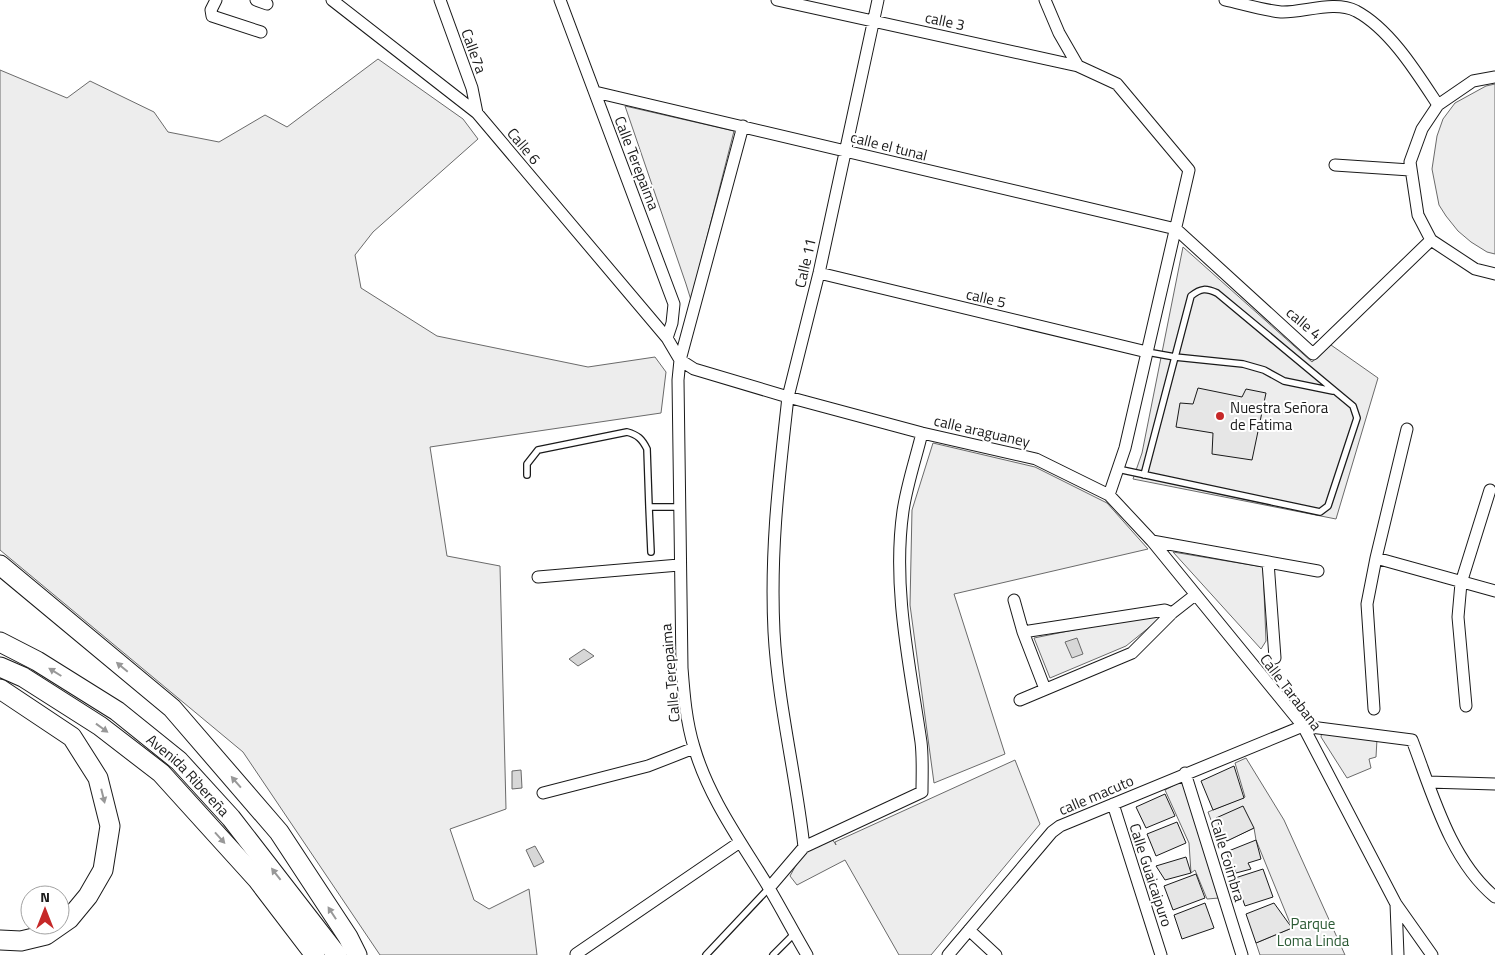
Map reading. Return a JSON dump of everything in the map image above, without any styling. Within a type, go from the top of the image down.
[{"type":"main road","points":[[0,565],[172,708],[279,832],[348,937],[356,955]]},
{"type":"main road","name":"Avenida Ribereña","points":[[0,642],[38,661],[117,711],[179,761],[231,818],[337,955]]},
{"type":"main road","name":"Avenida Ribereña","points":[[0,667],[23,677],[100,726],[161,773],[257,879],[315,955]]},
{"type":"main road","points":[[0,689],[72,737],[98,778],[110,826],[103,870],[88,896],[69,919],[46,934],[21,941],[0,940]]},
{"type":"street","points":[[216,0],[211,10],[212,16],[261,32]]},
{"type":"street","name":"Calle 6","points":[[332,0],[477,113],[667,338]]},
{"type":"street","name":"Calle7a","points":[[440,0],[472,88],[477,113]]},
{"type":"street","name":"Calle Terepaima","points":[[560,0],[674,304],[672,323],[667,338]]},
{"type":"street","name":"calle 3","points":[[778,0],[1078,66]]},
{"type":"street","name":"Calle 11","points":[[788,397],[819,273],[878,0]]},
{"type":"street","points":[[1045,0],[1059,33],[1078,66],[1117,84],[1188,170],[1125,448],[1109,495]]},
{"type":"street","points":[[1225,0],[1282,12],[1325,6],[1355,10],[1379,29],[1409,62],[1438,105]]},
{"type":"street","points":[[1495,77],[1473,81],[1438,105],[1422,129],[1410,162],[1418,214],[1431,240],[1475,269],[1495,274]]},
{"type":"street","name":"calle el tunal","points":[[595,92],[1176,229]]},
{"type":"street","name":"Calle Terepaima","points":[[743,126],[680,360],[678,380],[678,507],[682,668],[686,713],[694,748],[708,783],[740,842],[807,955]]},
{"type":"street","points":[[1335,165],[1410,170]]},
{"type":"street","name":"calle 4","points":[[1176,229],[1313,354],[1431,240]]},
{"type":"street","name":"calle 5","points":[[819,273],[1147,352]]},
{"type":"street","points":[[667,338],[680,360],[694,369],[788,397],[776,497],[772,553],[774,634],[804,847]]},
{"type":"street","name":"calle araguaney","points":[[788,397],[1036,459],[1109,495]]},
{"type":"street","points":[[1374,709],[1367,604],[1407,429]]},
{"type":"street","points":[[769,888],[804,847],[922,792],[921,744],[910,682],[903,622],[900,560],[903,510],[922,432]]},
{"type":"street","points":[[1466,706],[1458,617],[1461,583],[1490,490]]},
{"type":"street","name":"Calle Tarabana","points":[[1109,495],[1152,542],[1303,726],[1396,904],[1432,955]]},
{"type":"street","points":[[1152,542],[1318,571]]},
{"type":"street","points":[[1376,558],[1495,591]]},
{"type":"street","points":[[1268,562],[1275,658]]},
{"type":"street","points":[[538,576],[679,564]]},
{"type":"street","points":[[1020,700],[1132,653],[1172,613],[1195,595]]},
{"type":"street","points":[[1014,600],[1023,632],[1045,689]]},
{"type":"street","points":[[1023,632],[1165,610],[1172,613]]},
{"type":"street","points":[[1303,726],[1412,740],[1445,828],[1481,886],[1495,897]]},
{"type":"street","name":"calle macuto","points":[[948,955],[1052,832],[1060,826],[1303,726]]},
{"type":"street","points":[[543,792],[648,766],[694,748]]},
{"type":"street","name":"Calle Coimbra","points":[[1185,773],[1242,955]]},
{"type":"street","points":[[1428,782],[1495,784]]},
{"type":"street","name":"Calle Guaicaipuro","points":[[1113,804],[1161,955]]},
{"type":"street","points":[[576,954],[740,842]]},
{"type":"street","points":[[1396,904],[1398,955]]},
{"type":"street","points":[[969,930],[996,955]]},
{"type":"lane","points":[[1118,469],[1144,475],[1320,512],[1328,506],[1357,418],[1353,406],[1217,293],[1209,290],[1199,290],[1191,296],[1144,475]]},
{"type":"lane","points":[[1147,352],[1243,364],[1264,370],[1284,381],[1335,391]]},
{"type":"lane","points":[[527,475],[527,464],[538,450],[627,432],[643,440],[647,449],[651,552]]},
{"type":"lane","points":[[649,507],[678,507]]},
{"type":"lane","points":[[706,955],[769,888]]},
{"type":"lane","points":[[773,955],[795,933]]},
{"type":"shaded area","points":[[378,59],[463,119],[478,139],[373,232],[355,255],[361,288],[437,336],[588,367],[655,357],[666,372],[661,413],[430,447],[447,556],[500,566],[506,809],[450,829],[474,900],[489,909],[529,889],[537,955],[380,955],[243,752],[0,550],[0,70],[67,98],[90,81],[154,112],[168,132],[219,142],[265,115],[287,127]]},
{"type":"shaded area","points":[[1495,84],[1495,254],[1487,252],[1471,242],[1458,231],[1446,216],[1439,205],[1432,169],[1437,136],[1443,119],[1455,103],[1486,86]]},
{"type":"shaded area","points":[[625,106],[734,131],[691,300],[686,284]]},
{"type":"shaded area","points":[[1183,247],[1312,362],[1331,345],[1378,378],[1336,519],[1133,479],[1142,453]]},
{"type":"shaded area","points":[[933,443],[1035,467],[1107,503],[1148,549],[954,594],[1005,754],[934,783],[910,605],[912,510]]},
{"type":"shaded area","points":[[1173,552],[1263,567],[1266,641],[1261,649]]},
{"type":"shaded area","points":[[1162,612],[1162,617],[1126,646],[1050,678],[1034,638]]},
{"type":"shaded area","points":[[1077,638],[1083,654],[1072,658],[1065,642]]},
{"type":"shaded area","points":[[584,649],[594,656],[578,666],[569,659]]},
{"type":"shaded area","points":[[1322,730],[1377,739],[1376,757],[1369,759],[1371,768],[1347,778],[1321,737]]},
{"type":"shaded area","name":"Parque Loma Linda","points":[[1246,758],[1284,820],[1345,955],[1260,955],[1256,943],[1292,928],[1256,840],[1254,828],[1220,844],[1208,812],[1245,797],[1235,763]]},
{"type":"shaded area","points":[[1015,760],[1040,824],[931,955],[899,955],[845,860],[797,885],[790,876],[805,849],[831,837],[836,845],[835,842]]},
{"type":"shaded area","points":[[521,770],[522,788],[512,789],[512,771]]},
{"type":"shaded area","points":[[1182,781],[1219,898],[1207,899],[1195,870],[1191,873],[1189,843],[1165,790]]},
{"type":"shaded area","points":[[535,846],[544,862],[534,867],[526,850]]},
{"type":"building","name":"Nuestra Señora de Fatima","points":[[1198,388],[1242,397],[1246,389],[1266,393],[1252,460],[1212,454],[1213,433],[1176,427],[1180,403],[1193,404]]},
{"type":"building","points":[[1234,766],[1244,798],[1213,810],[1201,781]]},
{"type":"building","points":[[1165,794],[1175,816],[1146,828],[1136,807]]},
{"type":"building","points":[[1243,806],[1254,828],[1227,841],[1216,818]]},
{"type":"building","points":[[1177,822],[1186,843],[1156,856],[1147,834]]},
{"type":"building","points":[[1256,840],[1261,859],[1248,863],[1251,869],[1236,873],[1226,852]]},
{"type":"building","points":[[1186,857],[1191,873],[1165,880],[1156,866]]},
{"type":"building","points":[[1263,869],[1273,897],[1245,906],[1235,878]]},
{"type":"building","points":[[1196,874],[1205,898],[1173,910],[1164,886]]},
{"type":"building","points":[[1205,903],[1214,928],[1182,939],[1174,915]]},
{"type":"building","points":[[1274,903],[1292,928],[1256,943],[1246,914]]},
{"type":"place","name":"Nuestra Señora de Fatima","points":[[1220,416]]}]
